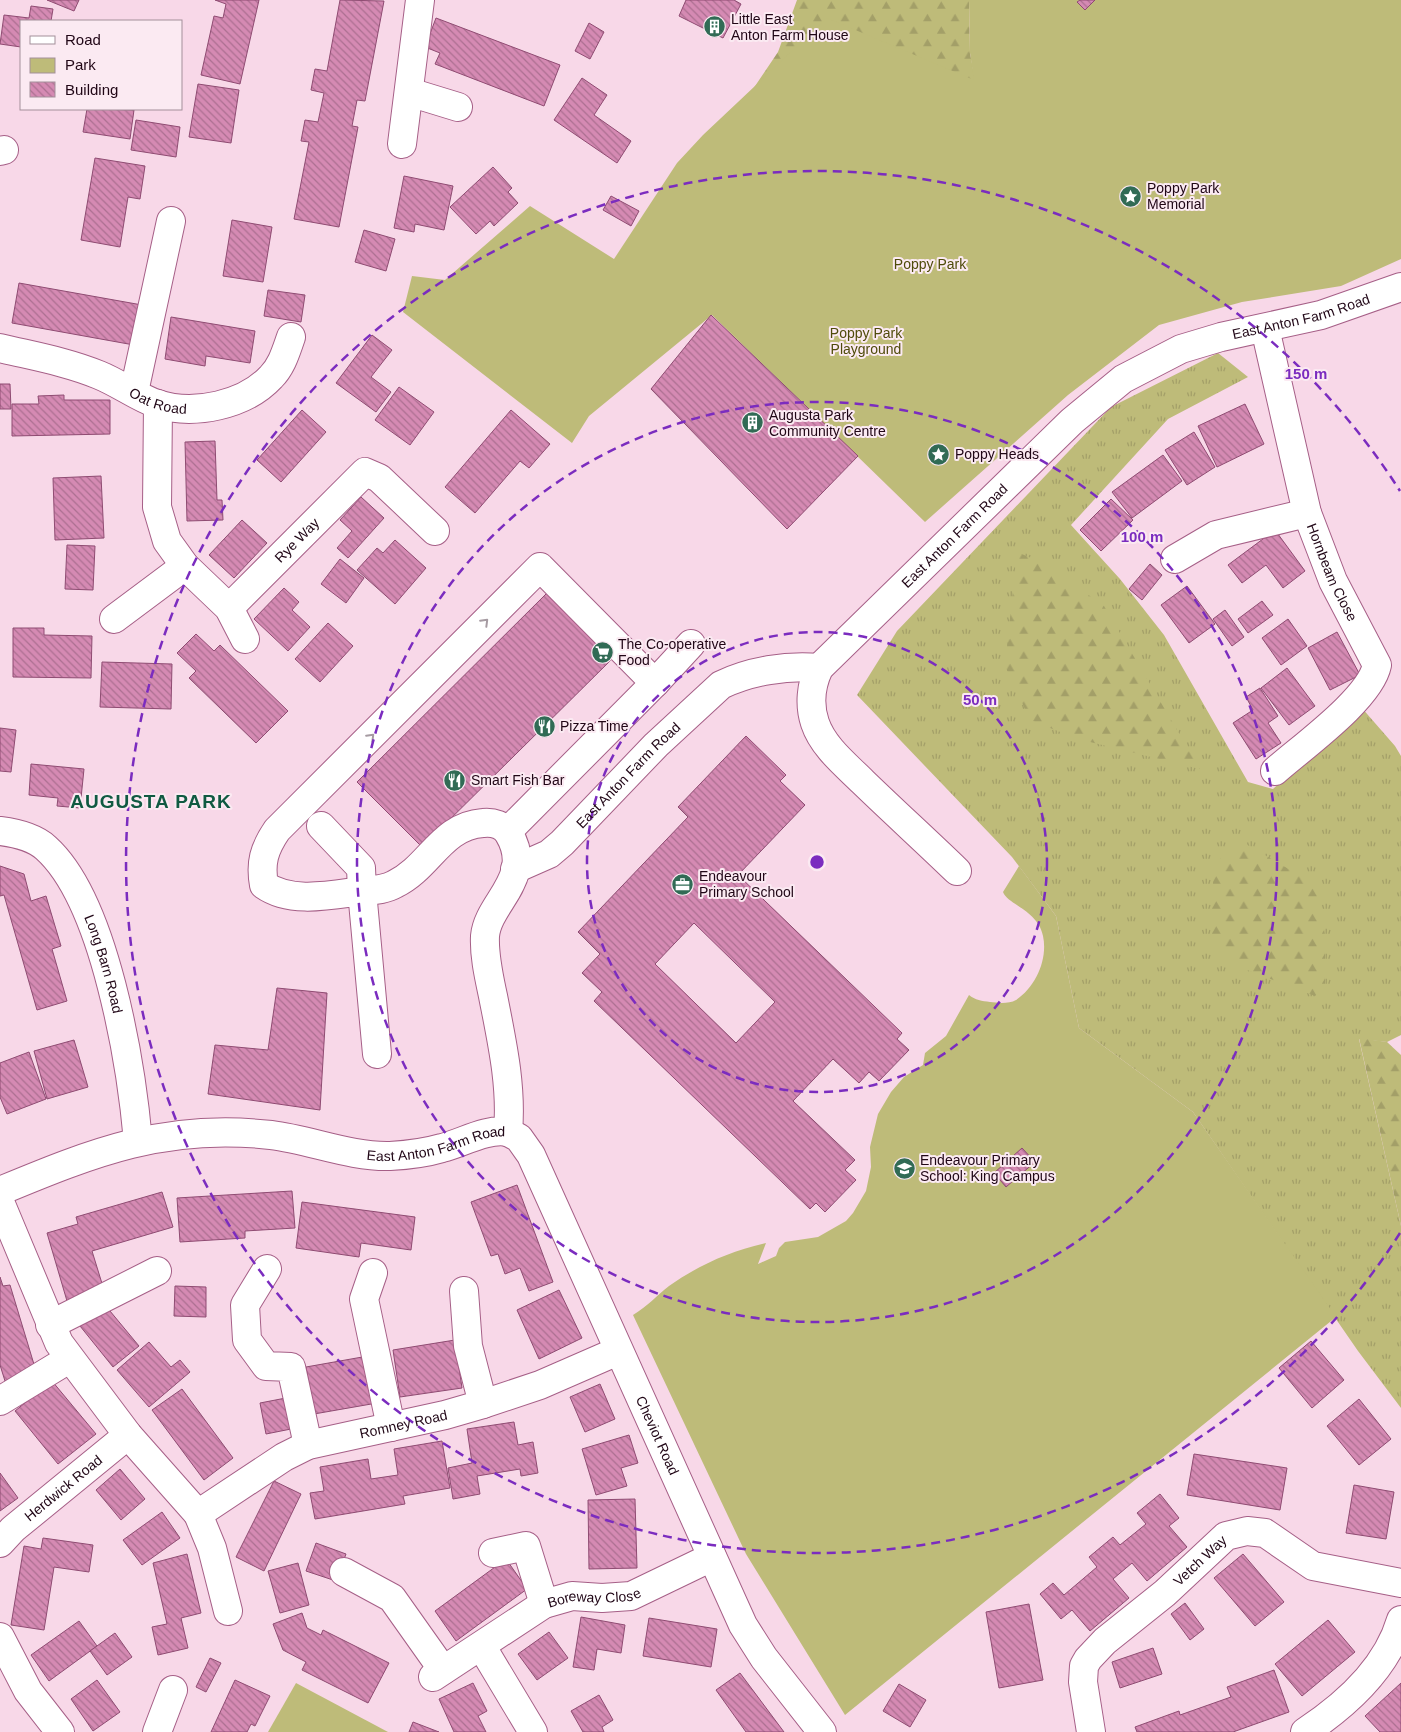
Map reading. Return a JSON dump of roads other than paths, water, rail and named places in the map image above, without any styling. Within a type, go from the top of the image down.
[{"type":"street","points":[[402,144],[420,0]]},
{"type":"street","points":[[409,92],[458,107]]},
{"type":"street","points":[[172,221],[146,398],[157,506],[167,541],[185,566],[229,608],[245,639]]},
{"type":"street","name":"East Anton Farm Road","points":[[0,1191],[81,1158],[138,1141],[210,1133],[254,1133],[294,1138],[364,1154],[389,1156],[427,1152],[488,1134],[508,1132],[510,1111],[508,1074],[488,971],[485,935],[490,918],[510,887],[516,869],[549,854],[562,843],[656,745],[721,685],[733,679],[763,672],[806,667],[819,668],[1072,421],[1123,379],[1182,349],[1354,306],[1401,287]]},
{"type":"street","name":"Hornbeam Close","points":[[1264,328],[1307,513],[1332,581],[1377,665],[1371,680],[1359,698],[1275,770]]},
{"type":"street","name":"Oat Road","points":[[0,348],[67,364],[100,375],[146,398],[201,408],[238,399],[256,391],[272,376],[283,359],[291,337]]},
{"type":"street","name":"Rye Way","points":[[229,608],[364,472],[379,478],[435,531]]},
{"type":"street","points":[[1175,559],[1216,535],[1307,513]]},
{"type":"street","points":[[114,620],[185,566]]},
{"type":"street","points":[[516,869],[514,848],[508,832],[493,823],[464,826],[454,831],[405,879],[386,888],[324,896],[286,895],[274,892],[264,885],[262,864],[268,843],[295,810],[318,791],[540,568],[655,683]]},
{"type":"street","points":[[508,832],[691,644]]},
{"type":"street","points":[[819,668],[813,685],[812,710],[815,725],[823,738],[836,754],[875,793],[958,870]]},
{"type":"street","points":[[321,826],[361,868],[377,1054]]},
{"type":"street","name":"Long Barn Road","points":[[0,831],[20,835],[44,846],[63,867],[79,895],[109,974],[133,1098],[138,1141]]},
{"type":"street","name":"Cheviot Road","points":[[508,1132],[519,1138],[531,1155],[618,1351],[750,1638],[822,1732]]},
{"type":"street","points":[[0,1202],[50,1325],[69,1359],[128,1435],[198,1514],[212,1548],[228,1611]]},
{"type":"street","points":[[267,1269],[245,1305],[246,1340],[266,1366],[291,1367],[308,1445]]},
{"type":"street","points":[[50,1325],[157,1272]]},
{"type":"street","points":[[374,1273],[364,1300],[391,1427]]},
{"type":"street","points":[[464,1291],[468,1346],[483,1404]]},
{"type":"street","name":"Romney Road","points":[[198,1514],[284,1458],[308,1445],[483,1404],[540,1385],[618,1351]]},
{"type":"street","points":[[0,1401],[69,1359]]},
{"type":"street","name":"Herdwick Road","points":[[0,1542],[128,1435]]},
{"type":"street","name":"Vetch Way","points":[[1091,1732],[1083,1682],[1084,1666],[1088,1658],[1105,1641],[1165,1593],[1226,1536],[1247,1531],[1265,1534],[1313,1566],[1401,1583]]},
{"type":"street","points":[[493,1554],[526,1546],[544,1604]]},
{"type":"street","name":"Boreway Close","points":[[344,1572],[392,1598],[438,1674],[482,1647],[515,1622],[544,1604],[572,1596],[602,1598],[631,1596],[712,1557]]},
{"type":"street","points":[[1305,1732],[1339,1707],[1374,1672],[1385,1656],[1401,1622]]},
{"type":"street","points":[[0,1637],[28,1691],[60,1732]]},
{"type":"street","points":[[482,1647],[533,1732]]},
{"type":"street","points":[[157,1732],[173,1690]]},
{"type":"place","name":"Little East Anton Farm House","points":[[715,27]]},
{"type":"place","name":"Poppy Park Memorial","points":[[1131,196]]},
{"type":"place","name":"Augusta Park Community Centre","points":[[753,423]]},
{"type":"place","name":"Poppy Heads","points":[[939,454]]},
{"type":"place","name":"The Co-operative Food","points":[[602,652]]},
{"type":"place","name":"Pizza Time","points":[[544,726]]},
{"type":"place","name":"Smart Fish Bar","points":[[455,780]]},
{"type":"place","name":"Endeavour Primary School","points":[[683,884]]},
{"type":"place","name":"Endeavour Primary School: King Campus","points":[[904,1168]]},
{"type":"district","name":"AUGUSTA PARK","points":[[151,801]]},
{"type":"park label","name":"Poppy Park","points":[[930,264]]},
{"type":"park label","name":"Poppy Park Playground","points":[[866,342]]}]
